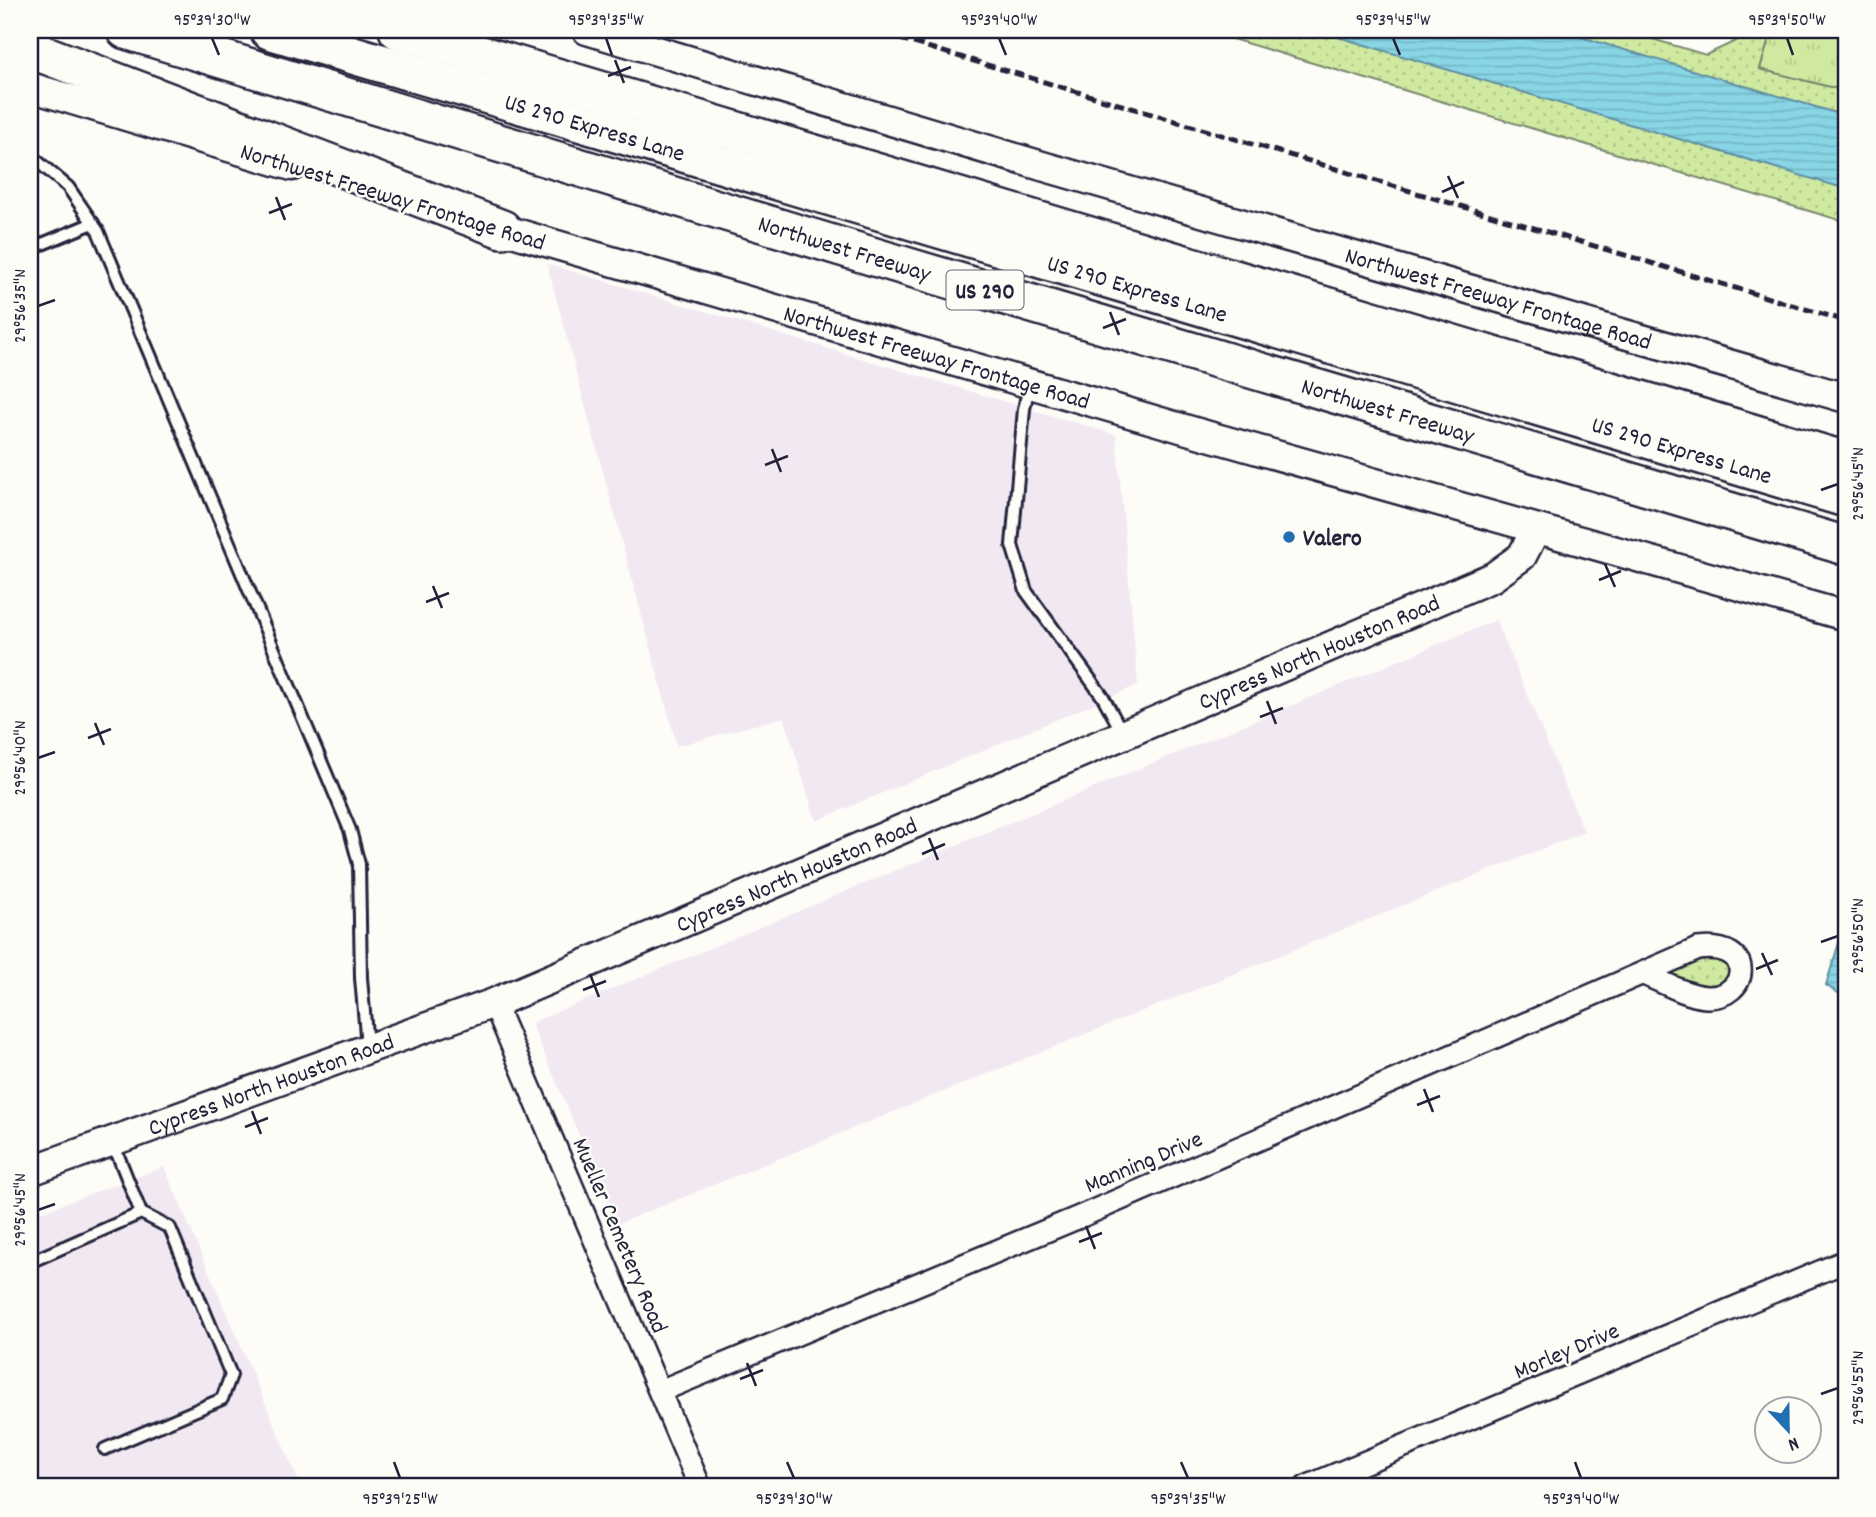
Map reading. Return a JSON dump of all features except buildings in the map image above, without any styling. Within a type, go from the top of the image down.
[{"type":"highway","name":"Northwest Freeway","points":[[126,30],[890,262],[1846,546]]},
{"type":"highway","name":"US 290 Express Lane","points":[[269,30],[1846,498]]},
{"type":"highway","points":[[398,30],[1846,461]]},
{"type":"highway","points":[[30,49],[502,229]]},
{"type":"main road","name":"Northwest Freeway Frontage Road","points":[[587,30],[1042,166],[1846,398]]},
{"type":"main road","name":"Northwest Freeway Frontage Road","points":[[30,87],[502,229],[1030,383],[1846,616]]},
{"type":"main road","name":"Cypress North Houston Road","points":[[30,1171],[494,1003],[1493,577],[1522,556],[1536,529]]},
{"type":"street","name":"Manning Drive","points":[[660,1391],[1077,1218],[1644,974]]},
{"type":"street","name":"Mueller Cemetery Road","points":[[494,1003],[700,1487]]},
{"type":"street","name":"Morley Drive","points":[[1306,1487],[1846,1261]]},
{"type":"lane","points":[[30,155],[36,157],[68,187],[93,223],[350,830],[359,864],[360,978],[367,1049]]},
{"type":"lane","points":[[30,249],[93,223]]},
{"type":"lane","points":[[1030,383],[1024,410],[1012,545],[1026,591],[1103,697],[1123,734]]},
{"type":"lane","points":[[105,1449],[222,1399],[231,1375],[170,1228],[141,1213],[112,1141]]},
{"type":"lane","points":[[30,1262],[141,1213]]},
{"type":"shaded area","points":[[547,264],[1116,435],[1138,685],[816,821],[784,717],[677,746]]},
{"type":"shaded area","points":[[1496,620],[1584,832],[617,1224],[531,1023]]},
{"type":"shaded area","points":[[164,1167],[301,1487],[30,1487],[30,1216]]},
{"type":"green space","points":[[1202,30],[1622,30],[1706,55],[1759,30],[1772,30],[1760,69],[1846,91],[1846,222]]},
{"type":"green space","points":[[1772,30],[1846,30],[1846,91],[1760,69]]},
{"type":"green space","points":[[1717,954],[1733,969],[1730,980],[1708,989],[1676,978],[1672,972],[1677,967]]},
{"type":"water","points":[[1315,30],[1558,30],[1846,116],[1846,189]]},
{"type":"water","points":[[1846,920],[1846,998],[1826,985]]},
{"type":"railway","points":[[870,30],[1846,321]]},
{"type":"place","name":"Valero","points":[[1289,537]]}]
